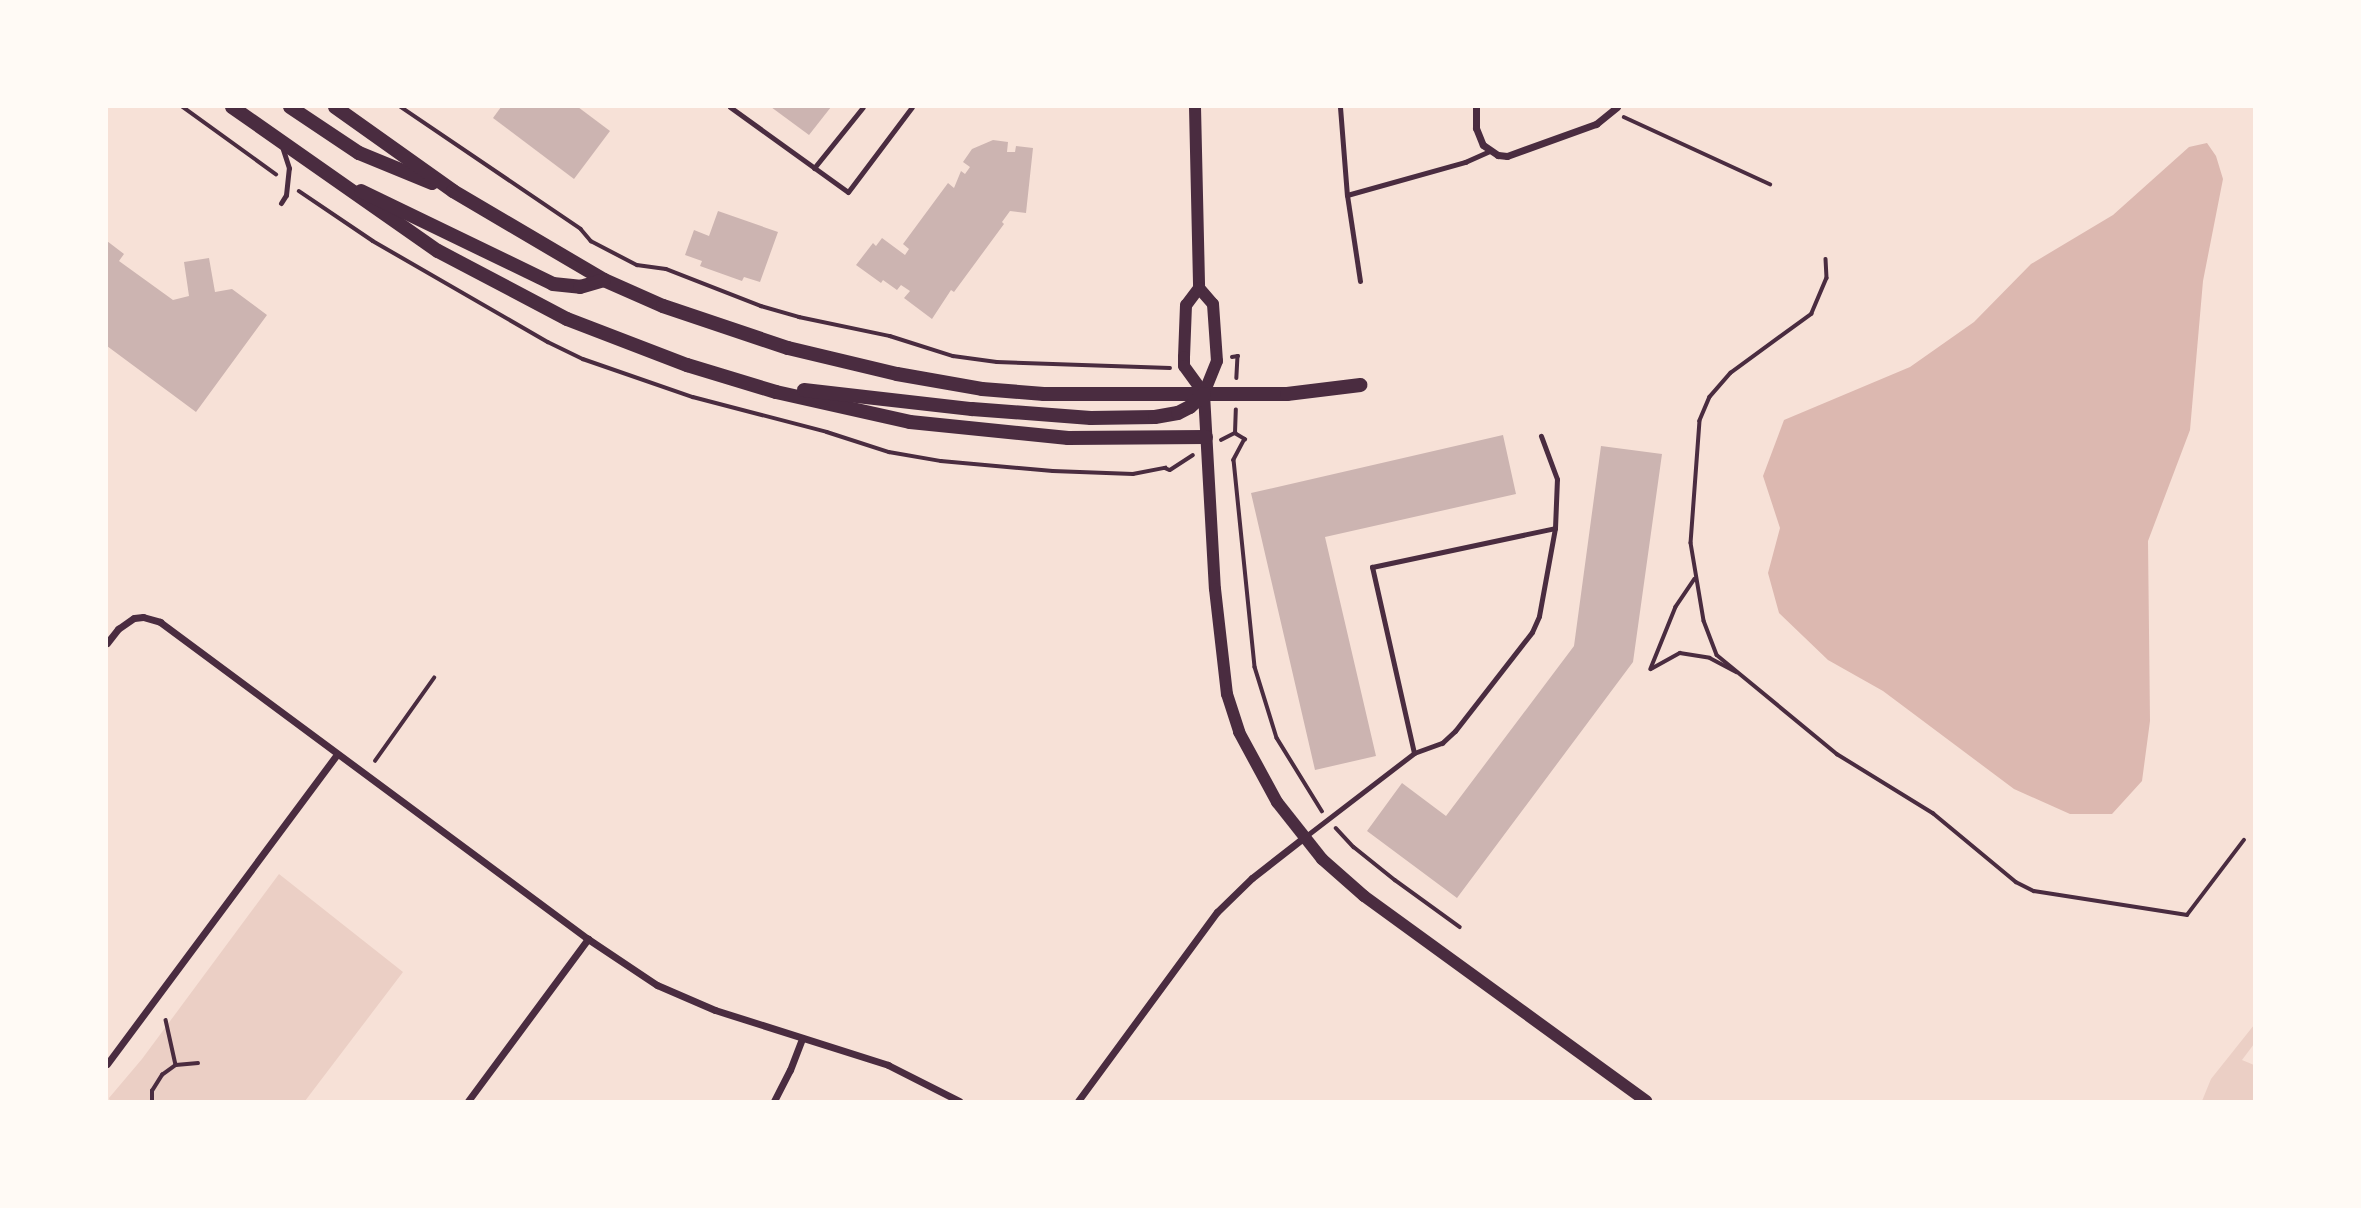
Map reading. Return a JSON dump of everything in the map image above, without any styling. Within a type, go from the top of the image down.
[{"type":"main road","points":[[232,107],[438,250],[567,319],[687,365],[749,384],[910,422],[1068,438],[1206,437]]},
{"type":"main road","points":[[290,107],[359,153],[453,191]]},
{"type":"main road","points":[[335,107],[453,191],[604,279],[663,306],[763,340],[897,374],[982,389],[1044,394],[1287,394],[1360,385]]},
{"type":"main road","points":[[331,177],[423,218],[553,284],[580,287],[604,279]]},
{"type":"main road","points":[[749,384],[972,409],[1091,418],[1155,417],[1178,413],[1190,408],[1203,394]]},
{"type":"street","points":[[1195,107],[1199,288],[1186,305],[1184,366],[1203,394]]},
{"type":"street","points":[[1476,107],[1479,138],[1490,152],[1498,155],[1516,155],[1595,124],[1615,109]]},
{"type":"street","points":[[1199,288],[1213,304],[1217,361],[1203,394],[1215,589],[1227,694],[1251,759],[1303,838],[1364,896],[1646,1101]]},
{"type":"street","points":[[107,643],[118,629],[134,618],[143,617],[160,622],[634,971],[676,994],[888,1065],[959,1101]]},
{"type":"street","points":[[107,1064],[337,754]]},
{"type":"street","points":[[1078,1101],[1210,920],[1252,878],[1303,838]]},
{"type":"street","points":[[468,1101],[588,939]]},
{"type":"street","points":[[774,1101],[802,1038]]},
{"type":"lane","points":[[730,107],[848,192],[912,107]]},
{"type":"lane","points":[[814,169],[863,107]]},
{"type":"lane","points":[[1340,107],[1348,195],[1360,281]]},
{"type":"lane","points":[[278,140],[289,168],[286,195],[281,204]]},
{"type":"lane","points":[[1348,195],[1465,162],[1490,152]]},
{"type":"lane","points":[[1303,838],[1414,753],[1442,743],[1455,731],[1532,632],[1539,616],[1555,528],[1557,479],[1541,436]]},
{"type":"lane","points":[[1414,753],[1372,568],[1555,528]]},
{"type":"path","points":[[183,107],[277,175]]},
{"type":"path","points":[[401,107],[581,229],[591,241],[637,265],[666,269],[786,313],[890,336],[953,356],[998,362],[1163,370]]},
{"type":"path","points":[[1615,109],[1770,184]]},
{"type":"path","points":[[295,188],[373,241],[548,342],[583,359],[693,397],[906,456],[1097,473],[1170,470],[1175,464]]},
{"type":"path","points":[[1826,259],[1827,278],[1812,314],[1731,373],[1710,397],[1700,421],[1691,543],[1704,621],[1717,654],[1837,754],[1924,807],[1959,832],[2016,882],[2034,891],[2186,915],[2244,840]]},
{"type":"path","points":[[1235,433],[1245,439],[1234,460],[1255,667],[1277,738],[1328,819],[1354,847],[1460,927]]},
{"type":"path","points":[[1695,579],[1676,607],[1651,669],[1680,653],[1710,658],[1743,676]]},
{"type":"path","points":[[374,761],[433,678]]},
{"type":"path","points":[[166,1020],[176,1065]]},
{"type":"path","points":[[152,1101],[156,1083],[176,1065],[198,1063]]},
{"type":"shaded area","points":[[2207,143],[2216,156],[2223,179],[2203,281],[2190,430],[2148,541],[2150,721],[2142,781],[2112,814],[2070,814],[2014,789],[1883,691],[1828,660],[1779,613],[1768,573],[1780,528],[1763,476],[1784,420],[1910,367],[1974,322],[2031,264],[2113,215],[2189,147]]},
{"type":"shaded area","points":[[279,874],[403,972],[305,1101],[110,1101],[109,1098],[142,1059]]},
{"type":"shaded area","points":[[2254,1025],[2254,1044],[2242,1060],[2254,1065],[2254,1101],[2202,1101],[2211,1079]]},
{"type":"building","points":[[501,107],[578,107],[610,131],[574,179],[493,118]]},
{"type":"building","points":[[771,107],[831,107],[809,135]]},
{"type":"building","points":[[993,140],[1008,142],[1007,152],[1015,152],[1016,146],[1033,148],[1026,213],[1010,211],[1002,222],[1004,224],[954,292],[951,290],[932,319],[904,298],[910,291],[901,285],[897,290],[883,280],[881,283],[856,265],[873,243],[876,246],[882,238],[905,255],[909,249],[903,244],[948,183],[954,188],[961,171],[965,174],[970,167],[963,162],[972,149]]},
{"type":"building","points":[[718,211],[778,232],[760,282],[744,277],[742,281],[700,266],[702,261],[685,255],[694,230],[709,236]]},
{"type":"building","points":[[107,241],[124,254],[119,261],[173,300],[189,296],[184,262],[209,258],[215,292],[232,289],[267,315],[196,412],[107,346]]},
{"type":"building","points":[[1503,435],[1516,494],[1325,537],[1376,756],[1315,770],[1251,493]]},
{"type":"building","points":[[1601,446],[1662,454],[1633,662],[1457,898],[1367,831],[1402,783],[1446,816],[1574,646]]}]
